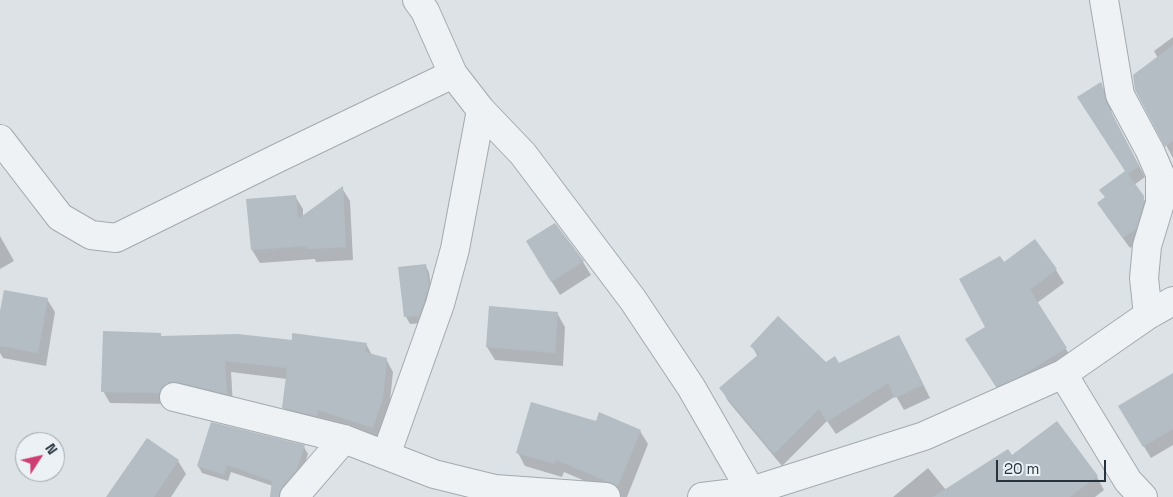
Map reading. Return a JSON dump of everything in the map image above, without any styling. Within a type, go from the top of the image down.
[{"type":"street","points":[[417,0],[453,74],[481,110],[523,154],[633,300],[691,387],[753,494]]},
{"type":"street","points":[[1104,0],[1120,94],[1150,150],[1160,174],[1160,203],[1147,246],[1144,278],[1148,315]]},
{"type":"street","points":[[0,140],[60,216],[91,235],[116,238],[453,74]]},
{"type":"street","points":[[386,455],[440,304],[455,249],[481,110]]},
{"type":"street","points":[[702,497],[753,494],[924,436],[1062,374],[1148,315],[1173,301]]},
{"type":"street","points":[[1062,374],[1128,480],[1143,497]]},
{"type":"street","points":[[174,397],[344,438],[434,474],[495,489],[606,497]]},
{"type":"street","points":[[294,497],[344,438]]},
{"type":"building","points":[[1173,45],[1173,141],[1165,147],[1135,90],[1133,75]]},
{"type":"building","points":[[1101,82],[1106,102],[1139,166],[1128,174],[1144,196],[1136,229],[1123,238],[1097,203],[1105,197],[1099,190],[1125,171],[1077,97]]},
{"type":"building","points":[[343,186],[346,247],[307,249],[307,246],[251,250],[246,199],[296,195],[298,219]]},
{"type":"building","points":[[555,223],[584,261],[551,282],[526,241]]},
{"type":"building","points":[[1035,239],[1057,269],[1030,290],[1067,348],[1019,377],[996,387],[965,339],[985,327],[959,279],[1000,256],[1004,262]]},
{"type":"building","points":[[426,264],[429,287],[419,316],[404,317],[398,267]]},
{"type":"building","points":[[4,290],[48,298],[38,353],[0,346],[0,311]]},
{"type":"building","points":[[489,306],[558,312],[555,353],[486,347]]},
{"type":"building","points":[[778,316],[826,362],[835,356],[839,363],[899,335],[923,385],[895,398],[888,383],[827,422],[819,409],[774,454],[719,388],[759,354],[750,346]]},
{"type":"building","points":[[103,331],[161,333],[161,336],[238,334],[292,340],[292,333],[367,343],[365,352],[387,358],[383,398],[373,428],[318,410],[316,416],[282,408],[287,368],[225,361],[227,394],[177,382],[170,382],[163,386],[159,393],[101,392]]},
{"type":"building","points":[[1173,373],[1173,429],[1143,447],[1118,406]]},
{"type":"building","points":[[531,402],[596,421],[599,412],[641,430],[618,486],[556,460],[555,464],[516,453]]},
{"type":"building","points":[[1057,421],[1098,476],[1070,497],[933,497],[1008,449],[1012,455]]},
{"type":"building","points":[[211,422],[305,445],[296,471],[282,487],[279,497],[270,497],[272,481],[227,465],[224,475],[197,466]]},
{"type":"building","points":[[147,438],[179,460],[154,497],[106,497]]}]
